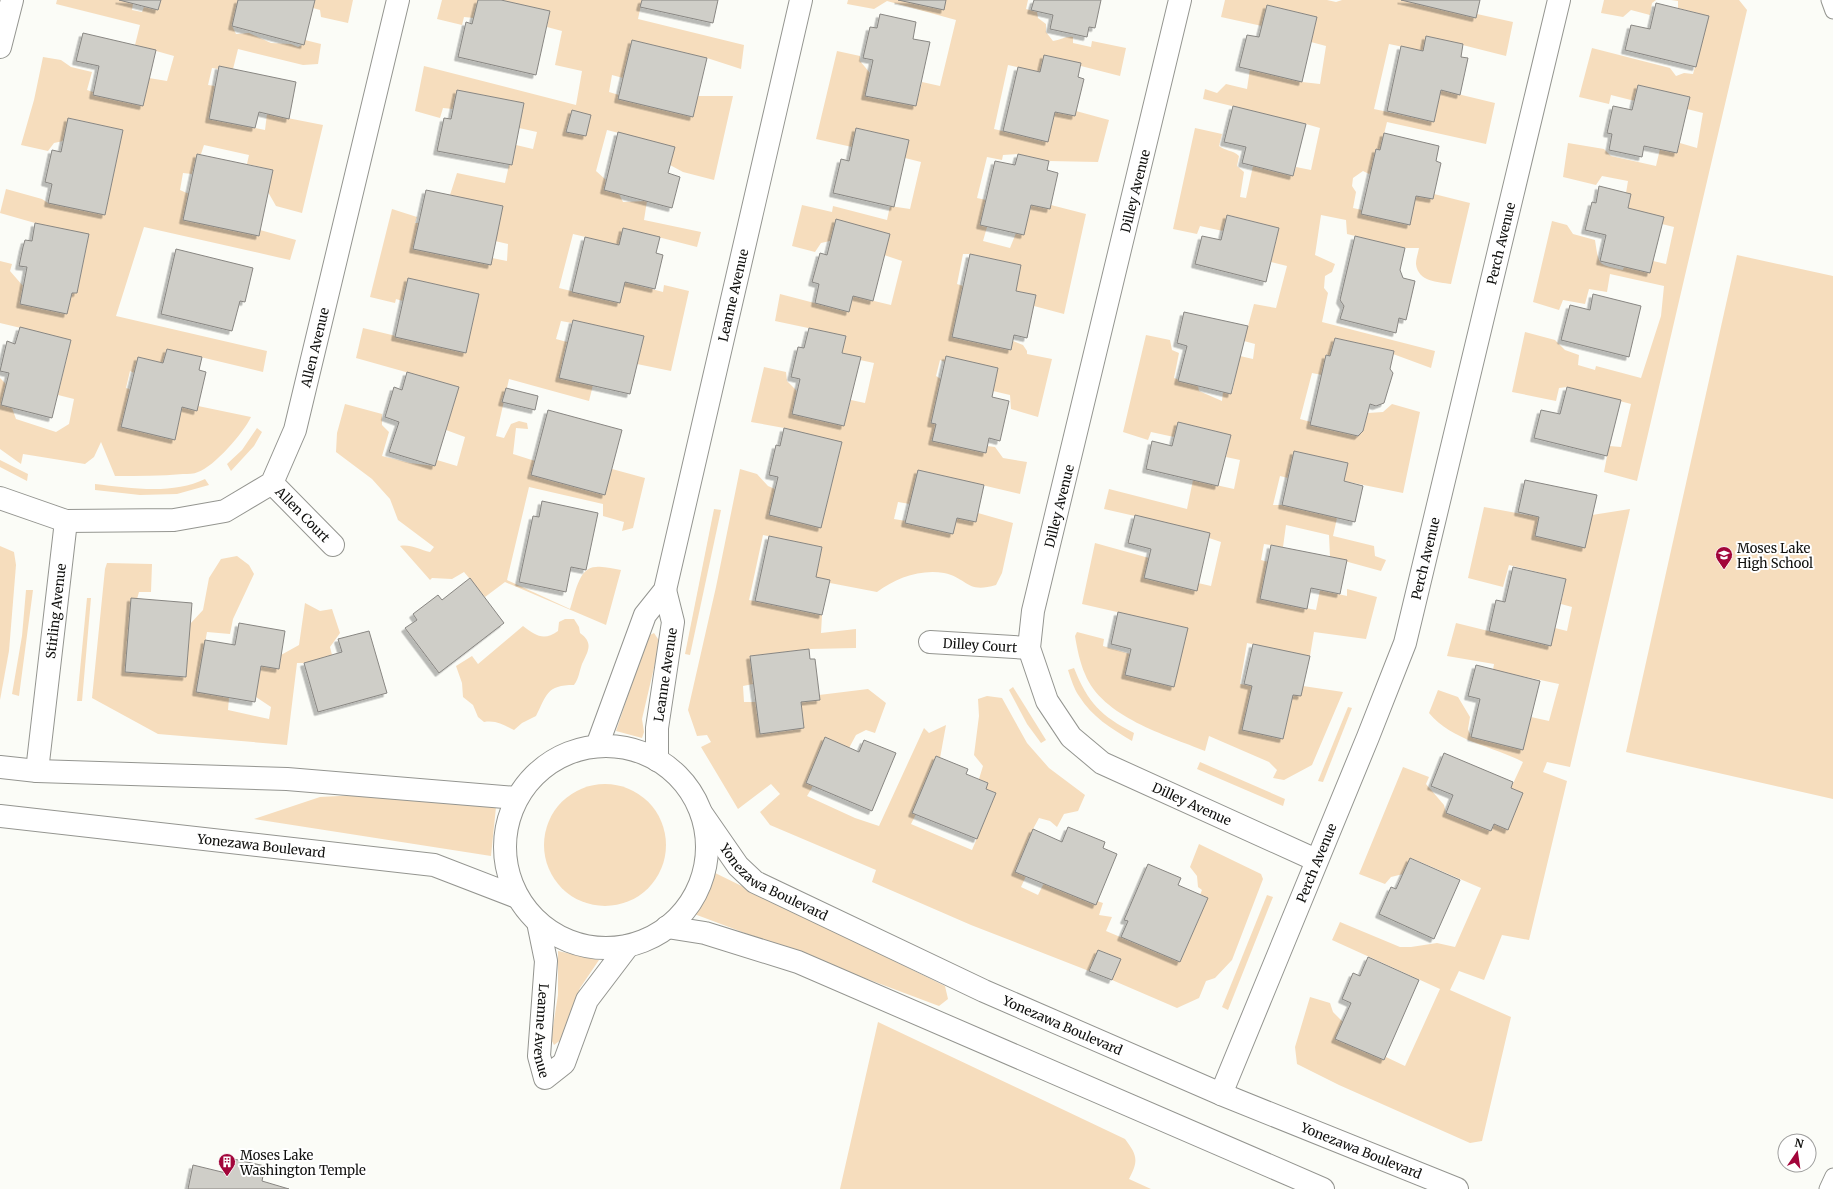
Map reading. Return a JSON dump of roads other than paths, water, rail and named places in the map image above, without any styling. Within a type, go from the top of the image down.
[{"type":"street","points":[[0,47],[12,0]]},
{"type":"street","name":"Allen Avenue","points":[[272,483],[295,430],[398,0]]},
{"type":"street","name":"Leanne Avenue","points":[[597,746],[645,615],[665,590],[801,0]]},
{"type":"street","name":"Dilley Avenue","points":[[1180,0],[1033,611],[1029,648],[1047,701],[1071,737],[1102,763],[1316,860]]},
{"type":"street","name":"Perch Avenue","points":[[1221,1094],[1316,860],[1368,737],[1405,643],[1559,0]]},
{"type":"street","points":[[0,498],[66,521],[174,520],[225,511],[272,483]]},
{"type":"street","name":"Allen Court","points":[[272,483],[333,545]]},
{"type":"street","name":"Stirling Avenue","points":[[37,771],[66,521]]},
{"type":"street","name":"Leanne Avenue","points":[[657,760],[657,728],[673,622],[665,590]]},
{"type":"street","name":"Dilley Court","points":[[930,642],[1029,648]]},
{"type":"street","points":[[597,746],[629,748],[657,760],[681,778],[692,793],[702,814],[707,840],[706,866],[698,891],[683,913],[667,927],[658,934],[628,946],[596,948],[565,940],[538,922],[517,897],[508,873],[504,848],[507,822],[517,798],[535,775],[563,755],[581,749],[597,746]]},
{"type":"street","points":[[0,767],[37,771],[287,779],[517,798]]},
{"type":"street","name":"Yonezawa Boulevard","points":[[702,814],[738,866],[755,882],[984,991],[1221,1094],[1456,1189]]},
{"type":"street","name":"Yonezawa Boulevard","points":[[0,816],[434,865],[517,897]]},
{"type":"street","name":"Leanne Avenue","points":[[538,922],[546,961],[539,1056],[545,1078],[564,1063],[587,1000],[628,946]]},
{"type":"street","points":[[667,927],[705,933],[798,962],[1323,1189]]},
{"type":"lane","points":[[1829,0],[1833,11]]},
{"type":"lane","points":[[1827,1189],[1833,1176]]},
{"type":"place","name":"Moses Lake High School","points":[[1724,570]]},
{"type":"place","name":"Moses Lake Washington Temple","points":[[227,1177]]}]
